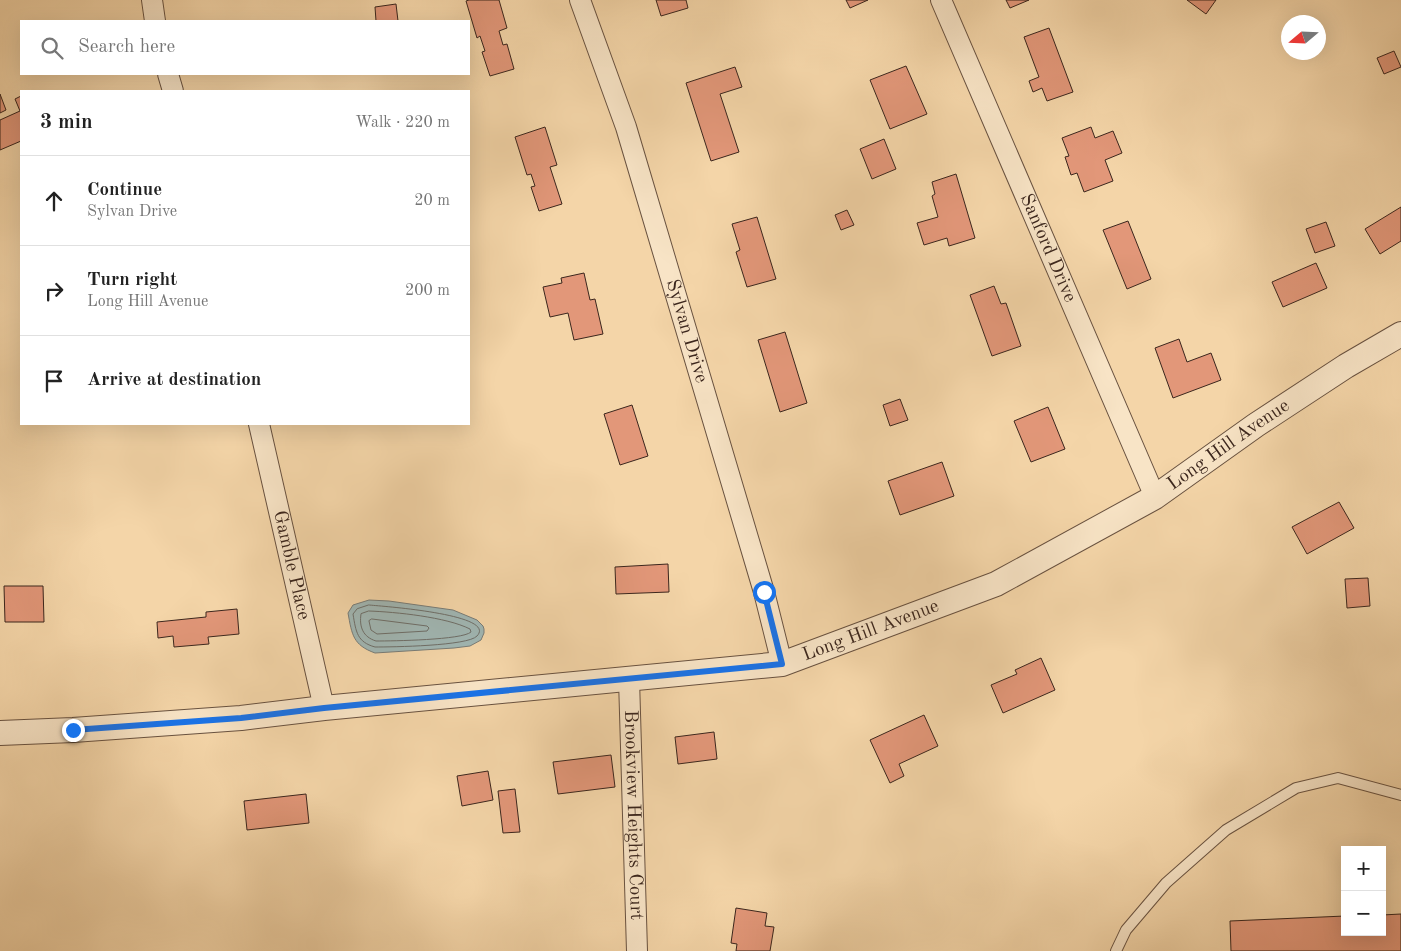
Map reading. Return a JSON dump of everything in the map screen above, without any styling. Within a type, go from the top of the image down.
[{"type":"street","points":[[152,0],[155,20]]},
{"type":"street","name":"Sylvan Drive","points":[[580,0],[626,127],[761,582],[782,664]]},
{"type":"street","name":"Sanford Drive","points":[[941,0],[1155,497]]},
{"type":"street","points":[[168,75],[173,90]]},
{"type":"street","name":"Long Hill Avenue","points":[[0,733],[73,730],[241,718],[324,708],[782,664],[996,584],[1155,497],[1256,425],[1346,366],[1401,334]]},
{"type":"street","name":"Gamble Place","points":[[259,425],[324,708]]},
{"type":"street","name":"Brookview Heights Court","points":[[629,679],[637,951]]},
{"type":"lane","points":[[1116,951],[1126,930],[1166,883],[1226,830],[1296,788],[1338,778],[1401,795]]},
{"type":"water","points":[[369,600],[453,610],[477,620],[483,626],[484,633],[481,640],[470,646],[375,653],[358,643],[352,633],[348,613],[353,605]]},
{"type":"building","points":[[499,0],[507,28],[499,31],[503,45],[507,44],[514,69],[490,76],[482,52],[485,51],[480,36],[477,38],[466,1]]},
{"type":"building","points":[[656,0],[686,0],[688,8],[661,16]]},
{"type":"building","points":[[846,0],[868,0],[850,8]]},
{"type":"building","points":[[1006,0],[1029,0],[1010,8]]},
{"type":"building","points":[[1187,0],[1216,0],[1206,14]]},
{"type":"building","points":[[396,4],[398,20],[376,20],[375,7]]},
{"type":"building","points":[[1049,28],[1073,92],[1047,101],[1042,88],[1033,92],[1029,81],[1039,77],[1024,37]]},
{"type":"building","points":[[1394,51],[1401,67],[1384,74],[1377,58]]},
{"type":"building","points":[[906,66],[927,114],[890,129],[870,80]]},
{"type":"building","points":[[735,67],[742,87],[720,94],[739,152],[711,161],[686,83]]},
{"type":"building","points":[[0,94],[6,110],[0,113]]},
{"type":"building","points":[[20,96],[20,111],[15,99]]},
{"type":"building","points":[[20,111],[20,141],[0,150],[0,120]]},
{"type":"building","points":[[545,127],[557,165],[550,167],[562,204],[539,211],[531,187],[535,186],[531,174],[527,175],[515,137]]},
{"type":"building","points":[[1091,127],[1095,138],[1113,131],[1122,153],[1105,160],[1113,181],[1084,192],[1077,173],[1071,175],[1065,157],[1069,156],[1062,138]]},
{"type":"building","points":[[884,139],[896,169],[872,179],[860,149]]},
{"type":"building","points":[[956,174],[975,238],[949,246],[947,238],[924,245],[917,223],[938,217],[932,196],[935,194],[932,182]]},
{"type":"building","points":[[1401,207],[1401,241],[1380,254],[1365,229]]},
{"type":"building","points":[[847,210],[854,225],[841,230],[835,215]]},
{"type":"building","points":[[757,217],[776,279],[747,287],[736,252],[740,250],[732,224]]},
{"type":"building","points":[[1128,221],[1151,279],[1127,289],[1103,230]]},
{"type":"building","points":[[1326,222],[1335,246],[1315,253],[1306,229]]},
{"type":"building","points":[[1316,263],[1327,288],[1283,307],[1272,282]]},
{"type":"building","points":[[584,273],[590,300],[595,299],[603,334],[574,340],[568,313],[550,317],[543,287],[562,283],[561,278]]},
{"type":"building","points":[[994,286],[1001,304],[1006,303],[1021,346],[992,356],[970,295]]},
{"type":"building","points":[[785,332],[807,403],[780,412],[758,340]]},
{"type":"building","points":[[1179,339],[1187,362],[1211,353],[1221,380],[1173,398],[1155,348]]},
{"type":"building","points":[[900,399],[908,420],[890,426],[883,405]]},
{"type":"building","points":[[632,405],[648,456],[620,465],[604,414]]},
{"type":"building","points":[[1048,407],[1065,449],[1031,462],[1014,421]]},
{"type":"building","points":[[942,462],[954,496],[900,515],[888,481]]},
{"type":"building","points":[[1339,502],[1354,528],[1307,554],[1292,527]]},
{"type":"building","points":[[668,564],[669,592],[616,594],[615,567]]},
{"type":"building","points":[[1368,578],[1370,606],[1347,608],[1345,579]]},
{"type":"building","points":[[4,586],[43,586],[44,622],[5,622]]},
{"type":"building","points":[[237,609],[239,634],[208,637],[209,644],[174,647],[173,636],[158,638],[157,622],[206,617],[206,612]]},
{"type":"building","points":[[1041,658],[1055,690],[1003,713],[991,685],[1017,674],[1015,670]]},
{"type":"building","points":[[924,715],[938,746],[899,764],[904,776],[890,783],[870,740]]},
{"type":"building","points":[[714,732],[717,759],[678,764],[675,737]]},
{"type":"building","points":[[611,755],[615,787],[558,794],[553,762]]},
{"type":"building","points":[[488,771],[493,800],[462,806],[457,776]]},
{"type":"building","points":[[515,789],[520,832],[503,833],[498,791]]},
{"type":"building","points":[[306,794],[309,823],[247,830],[244,801]]},
{"type":"building","points":[[736,908],[767,913],[765,926],[774,927],[770,951],[736,951],[737,944],[731,943]]},
{"type":"building","points":[[1401,914],[1401,951],[1231,951],[1230,921],[1341,916],[1341,936],[1386,936],[1386,915]]},
{"type":"route","points":[[73,730],[241,718],[324,708],[782,664],[764,592]]}]
